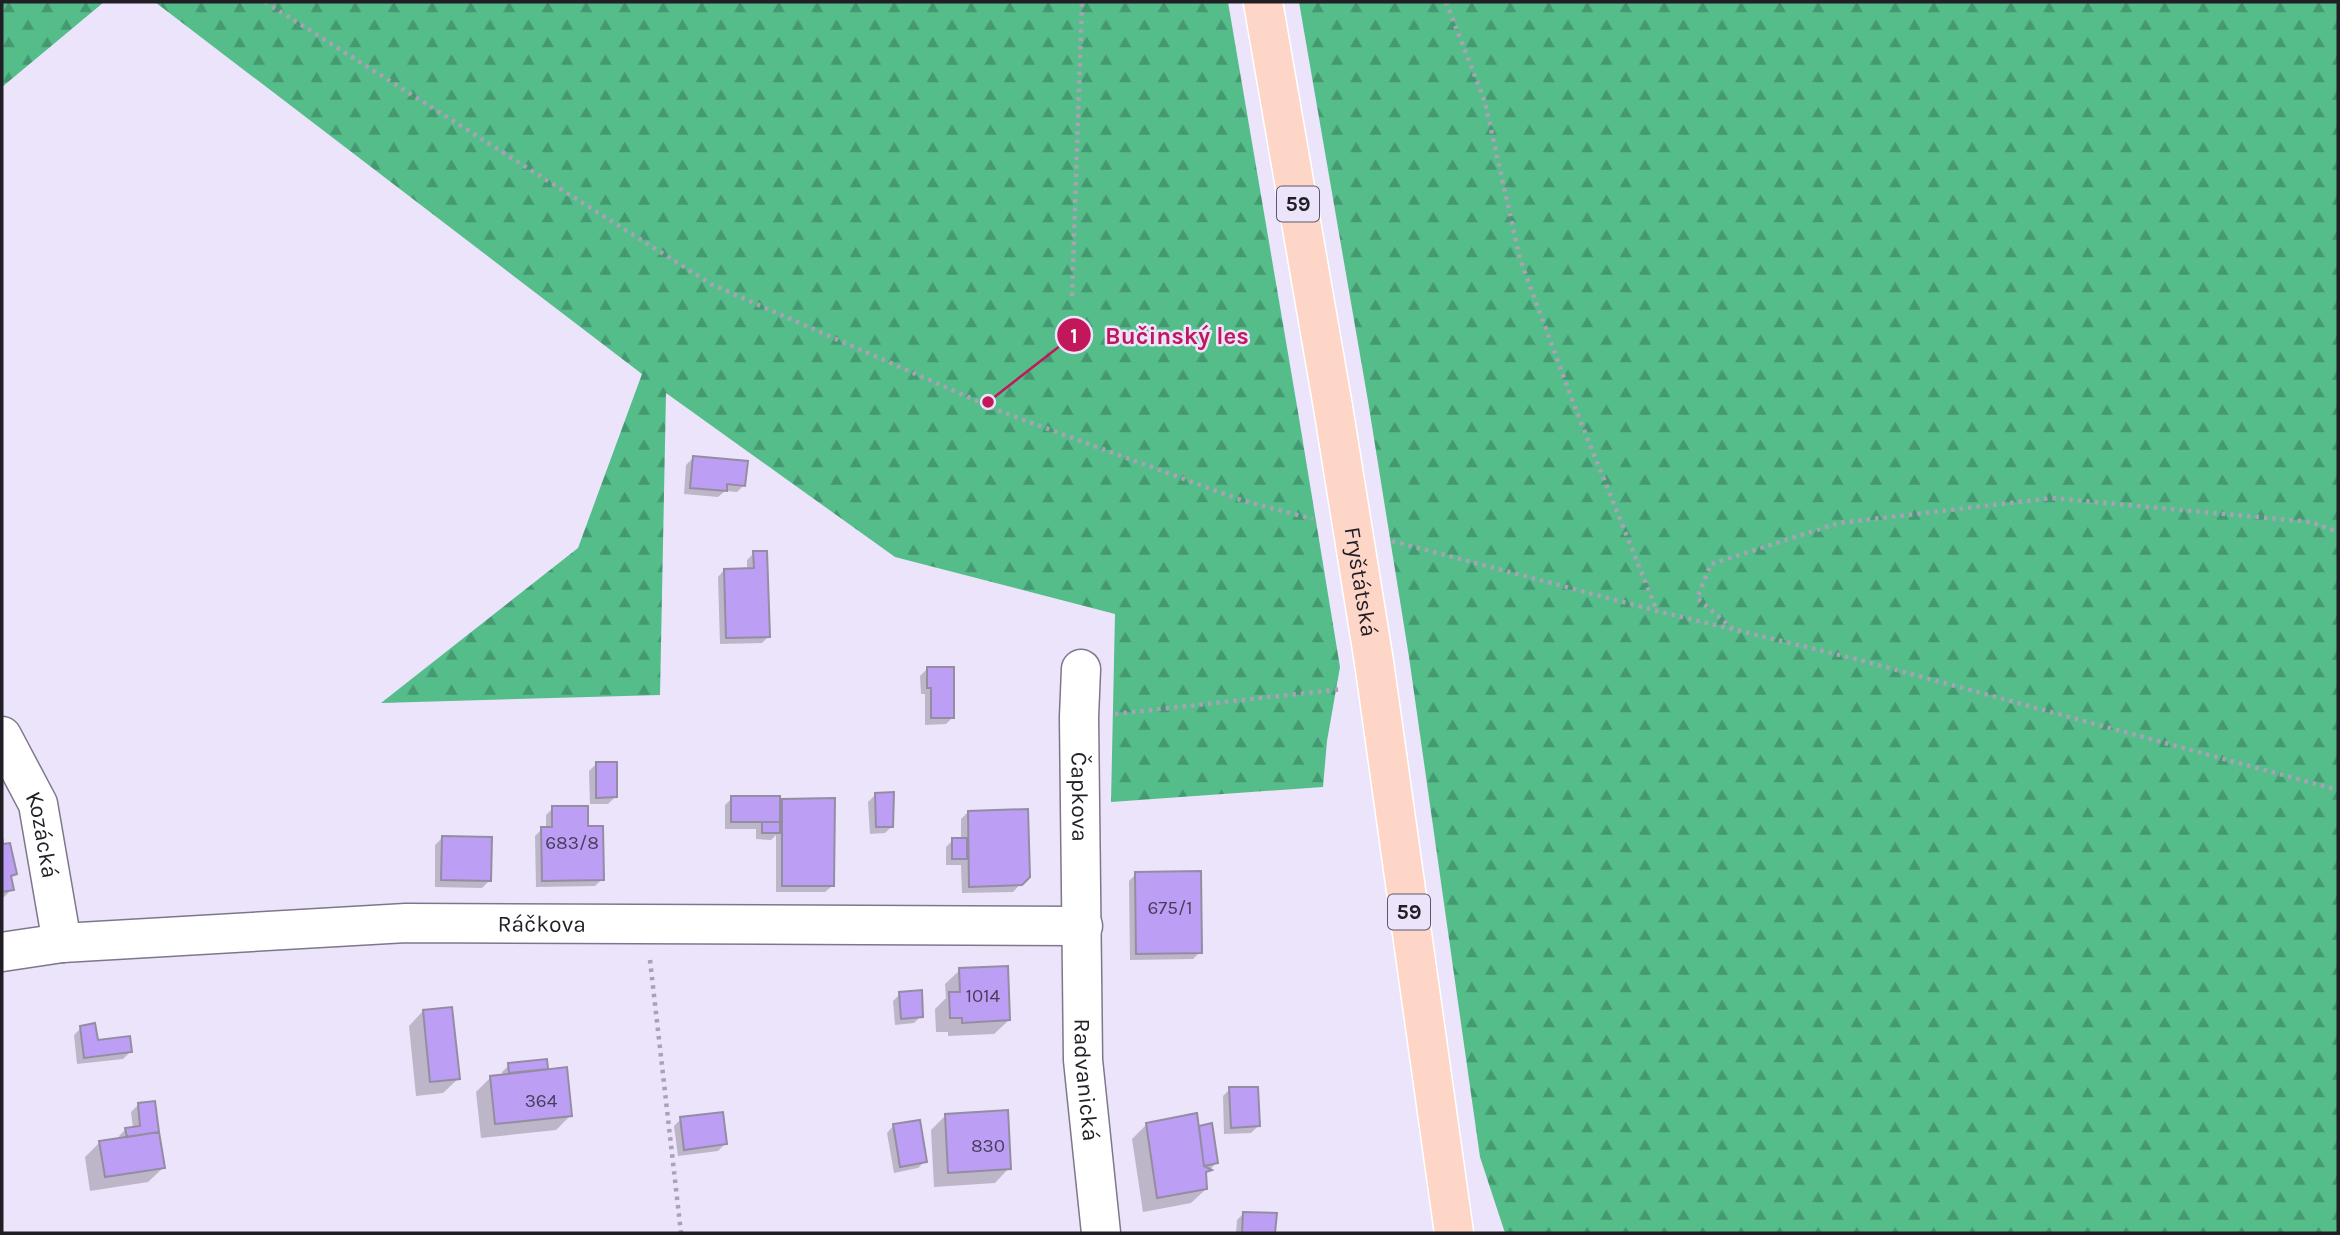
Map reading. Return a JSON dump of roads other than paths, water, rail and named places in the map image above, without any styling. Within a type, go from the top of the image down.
[{"type":"main road","name":"Fryštátská","points":[[1263,2],[1376,674],[1454,1233]]},
{"type":"street","name":"Čapkova","points":[[1081,669],[1079,717],[1083,926]]},
{"type":"street","name":"Kozácká","points":[[2,736],[38,804],[62,943]]},
{"type":"street","name":"Ráčkova","points":[[2,951],[62,943],[406,923],[1083,926]]},
{"type":"street","name":"Radvanická","points":[[1083,926],[1083,1060],[1101,1233]]},
{"type":"place","name":"Bučinský les","points":[[988,402]]}]
